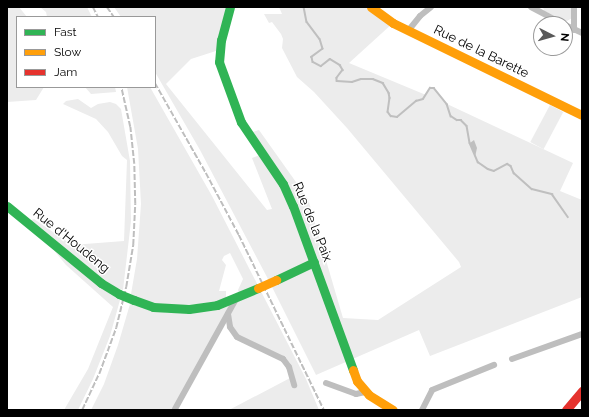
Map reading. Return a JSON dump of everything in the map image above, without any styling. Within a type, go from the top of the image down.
[{"type":"street","name":"Rue de la Paix","points":[[230,7],[219,50],[221,69],[241,122],[279,178],[289,196],[357,381],[365,392],[377,401],[394,410]]},
{"type":"street","name":"Rue de la Barette","points":[[371,7],[389,21],[408,31],[582,115]]},
{"type":"street","points":[[408,31],[420,16],[431,7]]},
{"type":"street","points":[[531,7],[548,16]]},
{"type":"street","points":[[574,7],[574,30],[582,33]]},
{"type":"street","name":"Rue d'Houdeng","points":[[7,206],[101,283],[119,294],[153,307],[178,310],[207,307],[237,297],[314,262]]},
{"type":"street","points":[[175,408],[237,297]]},
{"type":"street","points":[[228,313],[229,325],[237,337],[283,359],[289,367],[294,385]]},
{"type":"street","points":[[512,359],[582,334]]},
{"type":"street","points":[[422,410],[432,390],[494,365]]},
{"type":"street","points":[[326,382],[356,394],[365,392]]},
{"type":"street","points":[[566,410],[582,392]]},
{"type":"shaded area","points":[[7,7],[19,7],[26,16],[16,16],[16,88],[43,88],[36,100],[7,102]]},
{"type":"shaded area","points":[[40,7],[87,7],[92,16],[47,16],[46,12]]},
{"type":"shaded area","points":[[114,7],[230,7],[219,50],[191,59],[166,84],[267,210],[272,209],[252,158],[263,154],[249,133],[259,130],[308,199],[343,318],[378,320],[461,267],[459,262],[347,128],[314,92],[297,77],[282,48],[283,39],[281,34],[272,22],[269,23],[264,14],[282,14],[279,7],[371,7],[393,23],[349,63],[426,95],[430,88],[434,88],[447,104],[573,163],[560,191],[582,200],[582,297],[430,356],[419,330],[316,375],[272,287],[280,283],[268,279],[200,150],[156,74],[156,16],[120,16]]},
{"type":"shaded area","points":[[543,7],[571,7],[572,16],[554,16],[544,11]]},
{"type":"shaded area","points":[[86,88],[115,88],[116,92],[91,94]]},
{"type":"shaded area","points":[[127,88],[151,88],[212,196],[306,379],[319,410],[229,410],[292,377],[287,363],[243,341],[228,319],[240,296],[238,290],[243,279],[230,253],[224,256],[222,260],[226,265],[219,291],[226,291],[226,302],[153,307],[131,294],[137,259],[141,204],[138,149]]},
{"type":"shaded area","points":[[78,99],[91,108],[98,104],[110,102],[116,104],[121,109],[130,161],[131,221],[123,290],[102,283],[115,297],[120,300],[110,336],[93,379],[78,410],[64,410],[88,369],[113,307],[66,265],[39,232],[26,222],[34,219],[72,245],[124,241],[127,160],[122,156],[108,132],[96,119],[63,104],[66,101]]},
{"type":"shaded area","points":[[550,105],[563,112],[544,149],[530,142]]},
{"type":"shaded area","points":[[474,140],[477,148],[475,157],[470,143]]},
{"type":"shaded area","points":[[130,304],[168,313],[212,311],[229,305],[226,315],[173,410],[91,410],[104,384],[118,345]]},
{"type":"waterway","points":[[304,7],[307,22],[320,39],[323,49],[312,57],[313,62],[321,66],[330,59],[340,65],[343,70],[337,78],[337,81],[352,82],[361,79],[373,79],[383,83],[389,93],[390,98],[388,112],[391,116],[397,117],[416,101],[423,99],[430,88],[434,88],[447,104],[451,116],[457,120],[461,120],[467,126],[470,143],[478,162],[494,171],[507,164],[511,166],[514,173],[532,189],[552,194],[568,217]]},
{"type":"railway","points":[[93,7],[98,16]]},
{"type":"railway","points":[[107,7],[113,16]]},
{"type":"railway","points":[[156,85],[239,235],[324,410]]},
{"type":"railway","points":[[82,410],[99,374],[116,328],[126,287],[133,245],[135,204],[134,164],[130,127],[121,88]]},
{"type":"traffic: fast","points":[[230,7],[221,40],[219,62],[241,122],[283,184],[293,206],[353,370]]},
{"type":"traffic: fast","points":[[7,206],[101,283],[119,294]]},
{"type":"traffic: fast","points":[[276,280],[314,262]]},
{"type":"traffic: fast","points":[[134,300],[153,307],[189,309],[217,305],[258,288]]},
{"type":"traffic: fast","points":[[119,294],[134,300]]},
{"type":"traffic: slow","points":[[371,7],[393,23],[582,115]]},
{"type":"traffic: slow","points":[[258,288],[276,280]]},
{"type":"traffic: slow","points":[[353,370],[357,381],[369,395],[393,410]]},
{"type":"traffic: jam","points":[[566,410],[582,391]]}]
